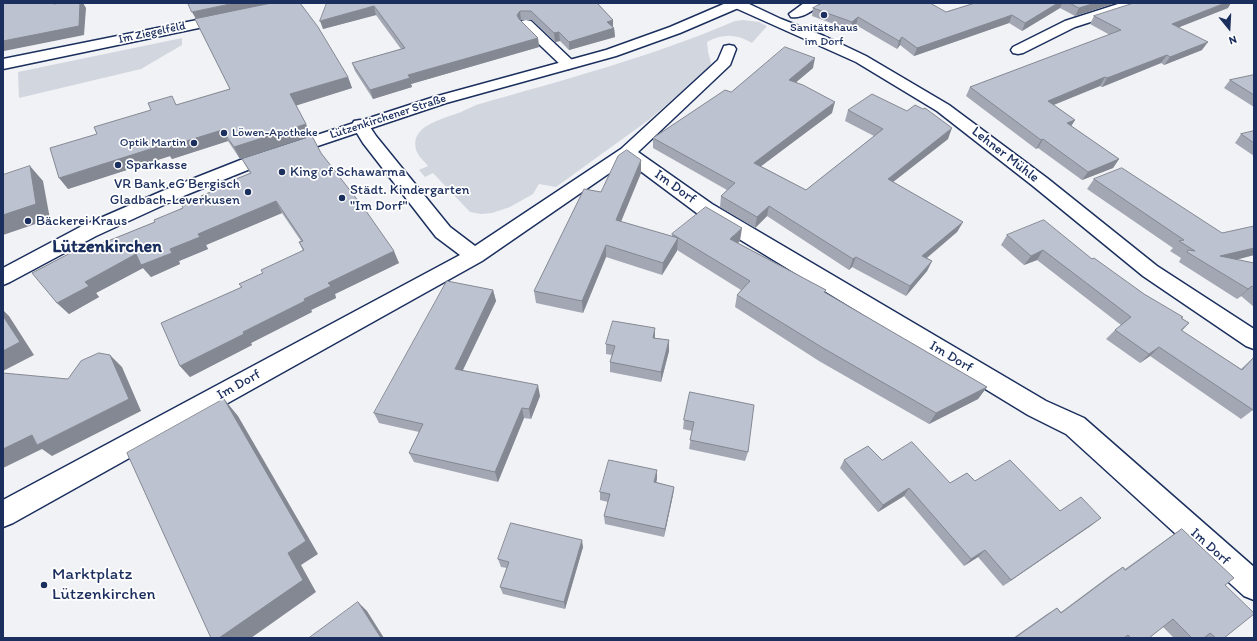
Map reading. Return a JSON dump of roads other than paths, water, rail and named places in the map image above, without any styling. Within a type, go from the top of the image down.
[{"type":"street","name":"Lützenkirchener Straße","points":[[3,277],[89,231],[174,193],[249,163],[360,125],[440,100],[611,52],[675,30],[737,3]]},
{"type":"street","name":"Lehner Mühle","points":[[737,3],[776,22],[861,59],[943,108],[1150,271],[1254,340]]},
{"type":"street","points":[[796,14],[813,3]]},
{"type":"street","points":[[1018,50],[1070,24],[1135,3]]},
{"type":"street","name":"Im Ziegelfeld","points":[[3,64],[238,16]]},
{"type":"street","points":[[526,24],[568,64]]},
{"type":"street","name":"Im Dorf","points":[[3,514],[44,493],[475,256],[627,153],[725,62],[729,49]]},
{"type":"street","points":[[360,125],[369,139],[443,232],[475,256]]},
{"type":"street","name":"Im Dorf","points":[[627,153],[704,209],[1037,408],[1076,426],[1254,586]]},
{"type":"place","name":"Sanitätshaus im Dorf","points":[[824,15]]},
{"type":"place","name":"Löwen-Apotheke","points":[[224,133]]},
{"type":"place","name":"Optik Martin","points":[[194,143]]},
{"type":"place","name":"Sparkasse","points":[[118,165]]},
{"type":"place","name":"King of Schawarma","points":[[282,172]]},
{"type":"place","name":"VR Bank eG Bergisch Gladbach-Leverkusen","points":[[248,192]]},
{"type":"place","name":"Städt. Kindergarten \"Im Dorf\"","points":[[342,198]]},
{"type":"place","name":"Bäckerei Kraus","points":[[28,221]]},
{"type":"place","name":"Marktplatz Lützenkirchen","points":[[44,585]]},
{"type":"district","name":"Lützenkirchen","points":[[107,247]]}]
